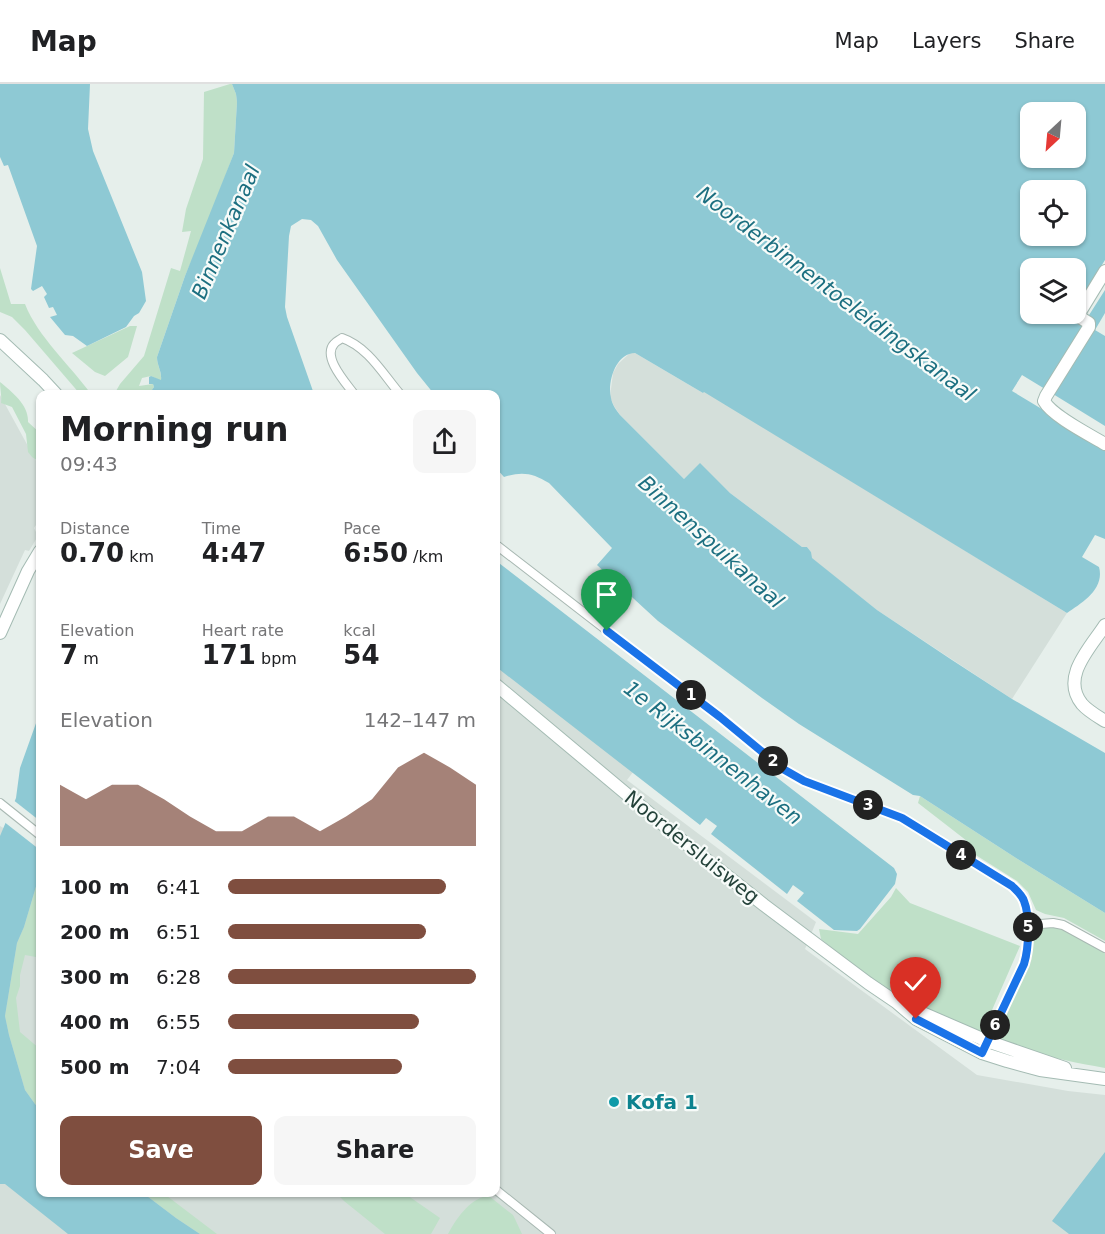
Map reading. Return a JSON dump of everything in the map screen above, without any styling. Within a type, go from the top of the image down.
[{"type":"street","points":[[1105,271],[1080,312],[1081,318],[1089,323],[1089,327],[1044,402],[1050,409],[1105,444]]},
{"type":"street","points":[[351,390],[332,364],[330,352],[333,344],[342,339],[363,350],[396,390]]},
{"type":"street","points":[[0,340],[53,390]]},
{"type":"street","points":[[500,548],[720,717],[783,769],[804,781],[902,818],[1012,886],[1021,894],[1025,903],[1028,925],[1028,953],[984,1047]]},
{"type":"street","points":[[0,633],[36,558]]},
{"type":"street","points":[[1105,625],[1074,676],[1074,688],[1082,704],[1105,721]]},
{"type":"street","name":"Noordersluisweg","points":[[500,688],[679,838],[783,919],[896,1002],[984,1047],[1105,1079]]},
{"type":"street","points":[[0,803],[36,832]]},
{"type":"street","points":[[1028,925],[1053,922],[1105,948]]},
{"type":"street","points":[[500,1193],[551,1234]]},
{"type":"shaded area","points":[[630,353],[635,353],[703,393],[704,391],[1067,613],[1012,699],[877,610],[811,558],[811,552],[807,547],[802,547],[730,493],[700,464],[684,479],[620,415],[610,397],[613,373],[618,364]]},
{"type":"shaded area","points":[[0,395],[36,461],[36,525],[34,528],[36,539],[29,551],[25,550],[0,604]]},
{"type":"shaded area","points":[[500,652],[640,763],[627,780],[816,922],[805,949],[977,1075],[1105,1095],[1105,1234],[0,1234],[0,826],[15,835],[36,787],[36,1197],[500,1197]]},
{"type":"green space","points":[[232,84],[237,102],[234,153],[185,276],[157,357],[161,381],[151,376],[142,378],[139,386],[153,384],[152,390],[117,390],[144,356],[171,268],[180,271],[191,231],[182,232],[186,209],[203,159],[204,92]]},
{"type":"green space","points":[[0,268],[11,304],[25,304],[46,339],[88,390],[77,390],[25,330],[12,317],[0,312]]},
{"type":"green space","points":[[130,326],[137,326],[128,357],[105,376],[95,372],[72,353]]},
{"type":"green space","points":[[0,382],[19,399],[26,410],[28,422],[36,429],[36,460],[28,452],[26,434],[12,407],[1,403]]},
{"type":"green space","points":[[920,796],[1105,913],[1105,941],[1064,918],[1036,910],[1028,892],[1017,881],[963,847],[967,841],[918,803]]},
{"type":"green space","points":[[36,886],[36,957],[25,955],[16,998],[20,1032],[36,1046],[36,1105],[25,1090],[5,1016],[17,943]]},
{"type":"green space","points":[[896,888],[910,903],[1020,946],[982,1033],[931,1012],[881,985],[821,939],[819,929],[858,934],[891,897]]},
{"type":"green space","points":[[1042,925],[1052,925],[1065,930],[1105,951],[1105,1068],[1035,1052],[1011,1044],[998,1036],[999,1028],[1030,959],[1034,929]]},
{"type":"green space","points":[[148,1197],[168,1197],[217,1234],[200,1234]]},
{"type":"green space","points":[[340,1197],[410,1197],[440,1218],[431,1234],[385,1234]]},
{"type":"green space","points":[[490,1197],[513,1215],[522,1234],[448,1234],[459,1216],[480,1198]]},
{"type":"water","points":[[0,84],[90,84],[88,129],[93,151],[142,272],[146,301],[126,327],[87,346],[73,336],[65,335],[50,317],[57,315],[53,307],[49,308],[44,297],[47,294],[42,286],[33,291],[31,289],[37,246],[8,165],[4,166],[0,157]]},
{"type":"water","points":[[232,84],[1105,84],[1105,260],[1086,291],[1086,258],[1020,258],[1020,324],[1084,324],[1045,389],[1022,375],[1012,391],[1105,447],[1105,539],[1095,535],[1082,557],[1099,567],[1099,582],[1091,594],[1067,613],[704,392],[635,353],[628,354],[618,363],[610,384],[610,391],[612,402],[620,415],[684,479],[700,463],[730,493],[802,547],[807,547],[812,558],[877,610],[1012,699],[1105,753],[1105,913],[920,796],[913,795],[799,724],[658,621],[597,565],[612,548],[549,483],[527,474],[504,477],[500,473],[500,390],[431,390],[337,260],[318,226],[311,220],[302,219],[291,226],[285,307],[313,390],[152,390],[154,387],[153,384],[149,384],[149,377],[161,380],[157,357],[185,276],[234,153],[237,102]]},
{"type":"water","points":[[1105,290],[1105,313],[1095,330],[1105,336],[1105,426],[1053,394],[1086,320]]},
{"type":"water","name":"1e Rijksbinnenhaven","points":[[500,564],[894,868],[897,874],[895,884],[860,929],[857,931],[834,930],[797,901],[804,893],[793,885],[787,894],[711,834],[717,826],[706,818],[700,825],[500,670]]},
{"type":"water","points":[[36,723],[36,886],[17,943],[5,1016],[25,1090],[36,1105],[36,1197],[148,1197],[200,1234],[68,1234],[5,1184],[0,1184],[0,836],[16,798],[20,768]]},
{"type":"water","points":[[1105,1152],[1105,1234],[1069,1234],[1052,1221]]},
{"type":"pier","points":[[12,799],[36,818],[36,847],[3,821]]},
{"type":"place","name":"Kofa 1","points":[[614,1102]]},
{"type":"route","points":[[607,631],[720,717],[783,769],[804,781],[902,818],[1012,886],[1021,894],[1025,903],[1028,925],[1028,953],[982,1053],[916,1019]]},
{"type":"water label","name":"Binnenkanaal","points":[[226,232]]},
{"type":"water label","name":"Noorderbinnentoeleidingskanaal","points":[[836,294]]},
{"type":"water label","name":"Binnenspuikanaal","points":[[711,542]]}]
